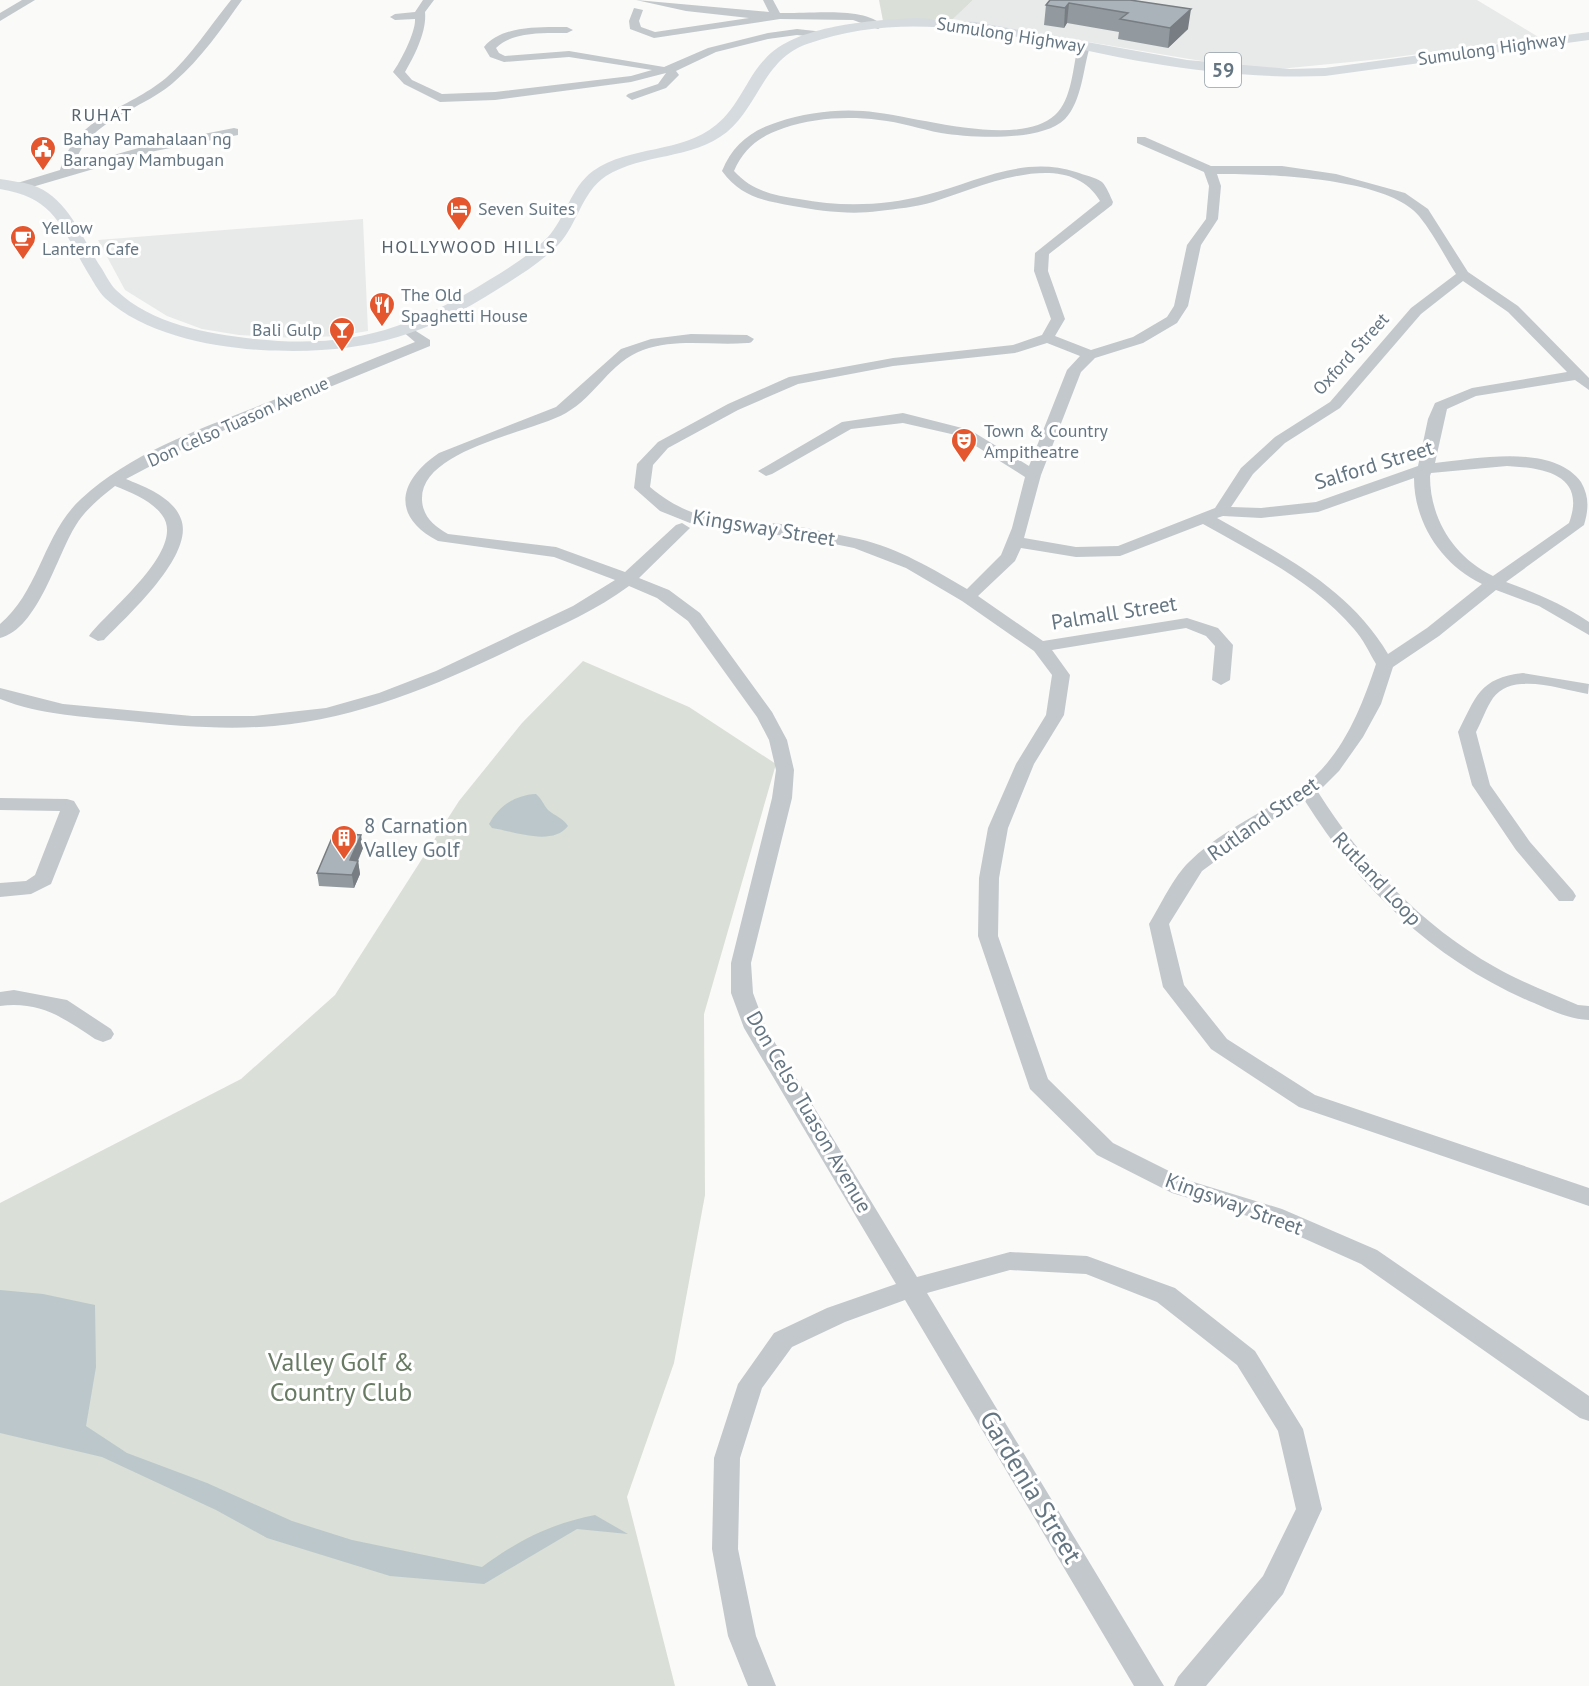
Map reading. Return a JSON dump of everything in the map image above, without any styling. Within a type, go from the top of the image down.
[{"type":"main road","name":"Sumulong Highway","points":[[0,184],[44,195],[53,202],[109,293],[121,304],[155,322],[193,336],[260,344],[331,344],[408,330],[437,317],[500,280],[550,245],[565,224],[573,204],[584,187],[603,172],[688,144],[720,130],[738,110],[762,69],[774,54],[806,39],[878,26],[955,24],[1230,71],[1285,75],[1325,72],[1589,36]]},
{"type":"street","points":[[0,18],[30,0]]},
{"type":"street","points":[[66,172],[69,155],[75,146],[106,118],[167,82],[237,0]]},
{"type":"street","points":[[429,0],[420,15],[421,26],[399,76],[422,90],[444,99],[584,86],[670,70],[712,50],[768,36],[797,32],[824,35]]},
{"type":"street","points":[[768,0],[777,17]]},
{"type":"street","points":[[777,17],[654,35],[636,30],[638,10],[676,4],[777,17],[864,19],[878,26]]},
{"type":"street","points":[[395,17],[420,15]]},
{"type":"street","points":[[567,30],[520,34],[499,39],[490,47],[494,55],[504,59],[568,54],[670,70]]},
{"type":"street","points":[[1084,46],[1068,109],[1057,120],[1045,125],[1016,131],[982,132],[948,130],[880,116],[845,114],[807,119],[762,130],[738,147],[728,171],[741,186],[765,197],[827,208],[876,208],[928,199],[1001,174],[1038,170],[1060,171],[1097,185],[1107,202],[1042,254],[1041,271],[1058,319],[1047,338],[1090,355]]},
{"type":"street","points":[[632,96],[666,83],[672,75],[670,70]]},
{"type":"street","points":[[18,187],[153,148],[234,132]]},
{"type":"street","points":[[1141,140],[1209,170],[1282,170],[1336,178],[1400,196],[1423,212],[1463,275],[1513,309],[1584,380]]},
{"type":"street","points":[[968,597],[1009,557],[1016,542],[1033,475],[1074,370],[1090,355],[1138,340],[1172,320],[1182,306],[1194,245],[1212,219],[1215,186],[1209,170]]},
{"type":"street","name":"Oxford Street","points":[[1213,515],[1247,471],[1280,440],[1335,405],[1416,311],[1463,275]]},
{"type":"street","name":"Don Celso Tuason Avenue","points":[[0,633],[23,613],[36,596],[59,540],[74,514],[116,481],[167,450],[424,343],[408,330]]},
{"type":"street","name":"Kingsway Street","points":[[1047,338],[1015,350],[893,362],[794,380],[733,407],[663,445],[645,464],[642,488],[666,508],[696,519],[741,528],[795,531],[858,544],[912,564],[968,597],[1040,647],[1061,675],[1055,715],[1025,764],[998,828],[989,878],[988,936],[1038,1083],[1105,1149],[1180,1187],[1274,1215],[1369,1257],[1589,1410]]},
{"type":"street","name":"Don Celso Tuason Avenue","points":[[747,339],[668,341],[626,352],[607,364],[581,396],[561,410],[457,450],[433,464],[418,479],[414,493],[419,519],[429,530],[444,538],[556,552],[663,594],[694,617],[766,716],[778,740],[785,770],[782,798],[741,963],[742,993],[755,1028],[911,1288]]},
{"type":"street","points":[[1584,380],[1472,392],[1440,406],[1424,469],[1423,499],[1446,548],[1475,574],[1540,600],[1589,630]]},
{"type":"street","points":[[766,471],[847,425],[903,418],[944,426],[965,433],[1033,475]]},
{"type":"street","name":"Salford Street","points":[[1016,542],[1076,552],[1120,551],[1213,515],[1318,507],[1424,469],[1507,461],[1533,463],[1559,469],[1581,493],[1582,509],[1576,525],[1494,583],[1433,632],[1384,664]]},
{"type":"street","points":[[98,636],[165,561],[175,530],[173,519],[157,502],[116,481]]},
{"type":"street","points":[[1213,515],[1329,595],[1361,626],[1384,664]]},
{"type":"street","points":[[0,693],[48,707],[172,720],[257,722],[298,718],[360,704],[442,675],[564,617],[628,579],[682,528]]},
{"type":"street","name":"Palmall Street","points":[[1040,647],[1187,622],[1212,633],[1224,645],[1221,680]]},
{"type":"street","name":"Rutland Street","points":[[1384,664],[1372,704],[1354,737],[1332,767],[1308,791],[1263,816],[1195,867],[1159,924],[1174,987],[1219,1044],[1306,1101],[1589,1197]]},
{"type":"street","points":[[1566,896],[1523,846],[1481,785],[1467,732],[1489,691],[1500,682],[1524,680],[1589,690]]},
{"type":"street","name":"Rutland Loop","points":[[1308,791],[1330,828],[1357,863],[1417,925],[1488,972],[1575,1012],[1589,1014]]},
{"type":"street","points":[[0,804],[68,805],[70,811],[44,879],[31,887],[0,890]]},
{"type":"street","points":[[0,999],[14,997],[60,1005],[103,1034]]},
{"type":"street","points":[[762,1686],[742,1636],[724,1549],[727,1458],[751,1384],[783,1340],[836,1315],[911,1288],[1010,1261],[1087,1265],[1166,1295],[1246,1358],[1290,1429],[1310,1509],[1273,1586],[1188,1686]]},
{"type":"street","name":"Gardenia Street","points":[[911,1288],[1150,1686]]},
{"type":"shaded area","points":[[973,0],[1477,0],[1540,38],[1381,59],[1279,69],[1231,66],[953,19]]},
{"type":"shaded area","points":[[363,219],[368,331],[338,336],[295,338],[239,335],[202,329],[167,316],[125,290],[98,240]]},
{"type":"shaded area","points":[[536,794],[548,810],[568,826],[561,832],[552,836],[532,836],[492,828],[489,824],[508,803]]},
{"type":"shaded area","points":[[0,1290],[43,1294],[95,1305],[96,1367],[86,1426],[127,1453],[207,1483],[292,1521],[352,1540],[482,1567],[535,1534],[595,1515],[628,1534],[577,1529],[484,1584],[390,1576],[267,1538],[216,1510],[102,1457],[0,1433]]},
{"type":"green space","points":[[879,0],[973,0],[953,19],[883,21]]},
{"type":"green space","name":"Valley Golf & Country Club","points":[[583,661],[689,707],[776,764],[704,1014],[705,1195],[674,1363],[627,1497],[675,1686],[0,1686],[0,1203],[241,1079],[335,995],[459,801],[522,723]]},
{"type":"building","points":[[1050,0],[1130,0],[1191,9],[1170,28],[1120,19],[1128,13],[1069,3],[1065,8],[1046,5]]},
{"type":"building","points":[[334,833],[361,835],[350,860],[358,861],[352,875],[317,873]]},
{"type":"place","name":"Bahay Pamahalaan ng Barangay Mambugan","points":[[43,172]]},
{"type":"place","name":"Seven Suites","points":[[459,232]]},
{"type":"place","name":"Yellow Lantern Cafe","points":[[23,261]]},
{"type":"place","name":"The Old Spaghetti House","points":[[382,328]]},
{"type":"place","name":"Bali Gulp","points":[[342,353]]},
{"type":"place","name":"Town & Country Ampitheatre","points":[[964,464]]},
{"type":"place","name":"8 Carnation Valley Golf","points":[[344,861]]},
{"type":"district","name":"RUHAT","points":[[102,115]]},
{"type":"district","name":"HOLLYWOOD HILLS","points":[[469,247]]}]
